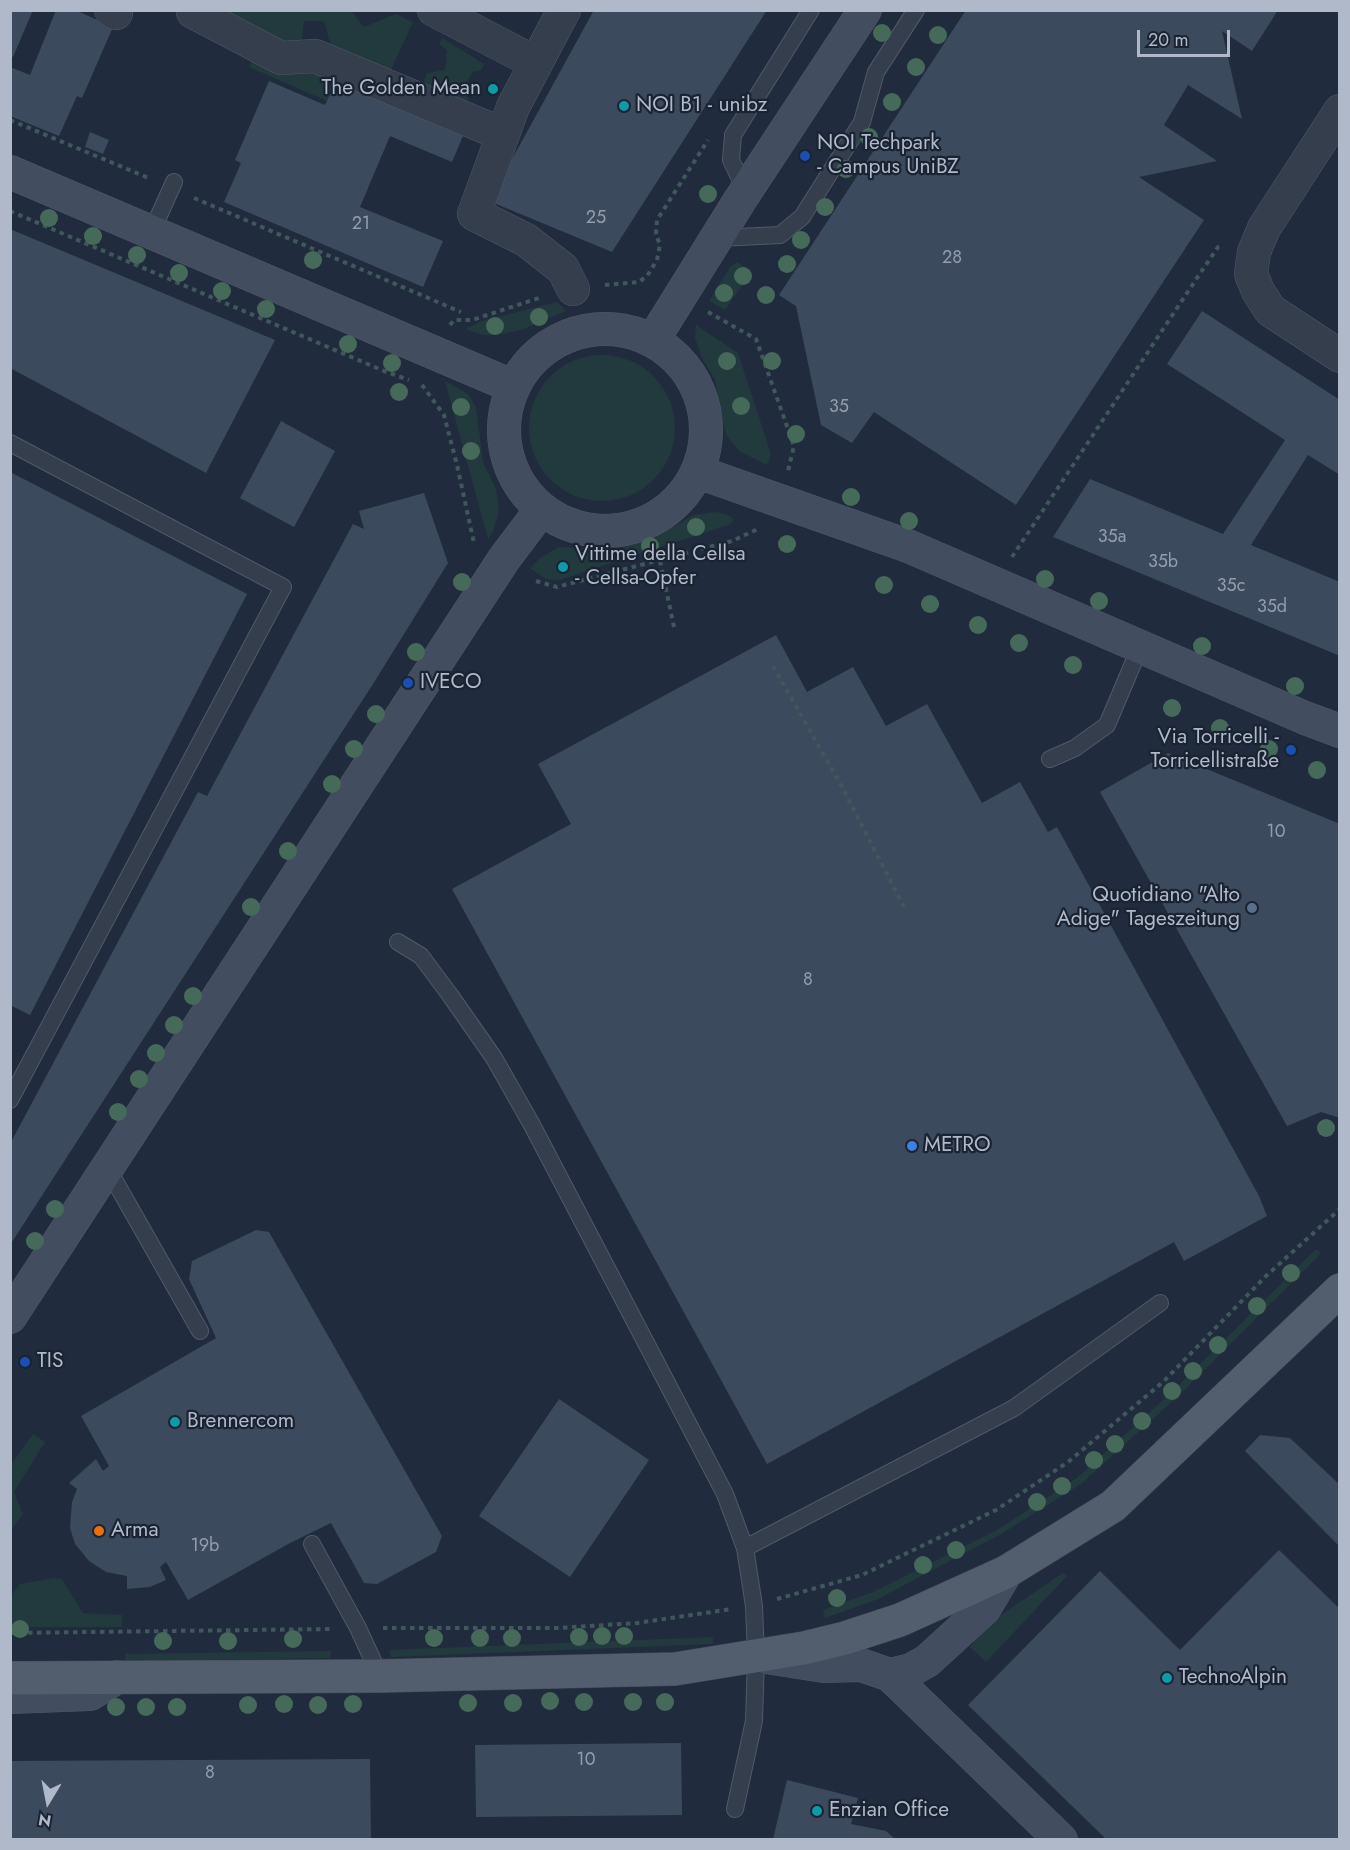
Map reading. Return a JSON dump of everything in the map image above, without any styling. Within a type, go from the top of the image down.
[{"type":"main road","points":[[653,340],[740,200],[865,10]]},
{"type":"main road","points":[[10,172],[512,386]]},
{"type":"main road","points":[[614,328],[653,340],[677,359],[695,383],[705,412],[706,443],[698,472],[677,503],[646,523],[610,532],[573,527],[541,510],[518,485],[505,453],[503,419],[512,386],[537,354],[573,333],[614,328]]},
{"type":"main road","points":[[698,472],[908,546],[1305,718],[1340,731]]},
{"type":"main road","points":[[10,1317],[498,569],[541,510]]},
{"type":"main road","points":[[1305,718],[1340,737]]},
{"type":"main road","points":[[1305,718],[1340,744]]},
{"type":"main road","points":[[10,1678],[380,1676],[675,1669],[804,1648],[845,1638],[900,1620],[1006,1572],[1113,1506],[1340,1290]]},
{"type":"main road","points":[[890,1675],[911,1670],[927,1661],[984,1609],[1006,1572]]},
{"type":"main road","points":[[756,1656],[824,1666],[861,1665],[890,1675],[1061,1839]]},
{"type":"main road","points":[[10,1697],[90,1694],[117,1677]]},
{"type":"street","points":[[194,10],[193,12],[281,58],[315,56],[502,134]]},
{"type":"street","points":[[434,10],[536,63]]},
{"type":"street","points":[[564,10],[513,107],[474,214],[536,247],[563,268],[573,289]]},
{"type":"street","points":[[1340,111],[1264,228],[1254,252],[1251,274],[1270,310],[1340,356]]},
{"type":"lane","points":[[740,200],[741,181],[731,160],[733,135],[811,10]]},
{"type":"lane","points":[[718,238],[780,235],[802,217],[862,122],[876,72],[916,10]]},
{"type":"lane","points":[[152,231],[172,185]]},
{"type":"lane","points":[[10,443],[283,587],[10,1100]]},
{"type":"lane","points":[[1050,759],[1075,748],[1107,725],[1140,647]]},
{"type":"lane","points":[[398,942],[421,956],[494,1058],[532,1125],[725,1494],[745,1548],[754,1606],[756,1656],[754,1721],[735,1809]]},
{"type":"lane","points":[[108,1169],[200,1331]]},
{"type":"lane","points":[[745,1548],[1014,1408],[1160,1303]]},
{"type":"lane","points":[[312,1544],[358,1628],[380,1676]]},
{"type":"path","points":[[10,120],[172,185],[461,312]]},
{"type":"path","points":[[10,211],[384,371],[424,385],[444,415],[458,465],[475,542],[468,551]]},
{"type":"path","points":[[647,276],[657,260],[660,245],[656,234],[657,220]]},
{"type":"path","points":[[1010,560],[1218,247],[1241,233],[1264,228]]},
{"type":"path","points":[[718,318],[756,339],[794,446],[790,467]]},
{"type":"path","points":[[536,581],[557,587],[732,541],[759,530]]},
{"type":"path","points":[[660,561],[674,627]]},
{"type":"path","points":[[773,666],[841,785],[906,909]]},
{"type":"green space","points":[[218,11],[351,11],[364,27],[396,14],[413,22],[389,74],[332,50],[324,21],[304,21],[301,44],[280,42]]},
{"type":"green space","points":[[442,38],[484,64],[481,71],[474,71],[460,92],[469,99],[465,105],[421,88],[427,73],[445,70],[447,50],[439,44]]},
{"type":"green space","points":[[253,59],[313,70],[336,82],[327,101],[249,67]]},
{"type":"green space","points":[[737,262],[748,269],[748,277],[725,310],[709,301],[730,267]]},
{"type":"green space","points":[[557,302],[566,311],[521,330],[497,335],[483,335],[465,329],[482,321]]},
{"type":"green space","points":[[696,325],[738,353],[771,454],[767,465],[739,451],[726,435],[715,380],[702,358],[695,338]]},
{"type":"green space","points":[[602,355],[630,361],[653,377],[669,400],[675,428],[669,456],[653,479],[630,495],[602,501],[574,495],[551,479],[535,456],[529,428],[535,400],[551,377],[574,361]]},
{"type":"green space","points":[[445,381],[468,394],[476,407],[483,462],[496,489],[499,511],[493,532],[488,539]]},
{"type":"green space","points":[[716,512],[731,516],[733,520],[731,524],[559,580],[546,579],[530,568],[540,558],[559,547],[607,549],[626,547],[653,538],[694,515]]},
{"type":"green space","points":[[1316,1249],[1321,1253],[1176,1398],[1081,1484],[1001,1534],[876,1600],[825,1618],[823,1610],[873,1592],[997,1530],[1077,1478],[1172,1392]]},
{"type":"green space","points":[[33,1434],[45,1442],[14,1492],[23,1514],[11,1530],[11,1465]]},
{"type":"green space","points":[[1063,1573],[1067,1576],[986,1662],[970,1647],[989,1623]]},
{"type":"green space","points":[[54,1578],[62,1579],[83,1613],[122,1615],[122,1627],[11,1627],[11,1596],[20,1584]]},
{"type":"green space","points":[[713,1637],[713,1644],[391,1657],[390,1650]]},
{"type":"green space","points":[[331,1651],[330,1658],[125,1661],[125,1654]]},
{"type":"building","points":[[10,10],[33,10],[13,57],[10,55]]},
{"type":"building","points":[[56,10],[75,10],[113,27],[82,98],[77,96],[59,136],[10,116],[10,67],[30,75]]},
{"type":"building","name":"NOI B1 - unibz","points":[[594,10],[767,10],[612,252],[489,201]]},
{"type":"building","points":[[966,10],[1278,10],[1252,51],[1222,31],[1242,119],[1188,85],[1164,125],[1217,161],[1139,177],[1204,220],[1016,505],[874,412],[852,443],[821,425],[796,306],[779,295]]},
{"type":"building","points":[[269,81],[325,105],[336,82],[463,136],[452,162],[390,136],[360,207],[443,241],[423,287],[224,202],[241,163],[235,160]]},
{"type":"building","points":[[90,132],[109,140],[103,154],[85,147]]},
{"type":"building","points":[[10,229],[275,340],[206,473],[10,368]]},
{"type":"building","points":[[1202,311],[1340,400],[1340,475],[1308,455],[1251,545],[1340,582],[1340,656],[1053,537],[1090,479],[1223,534],[1285,440],[1167,364]]},
{"type":"building","points":[[281,421],[335,451],[294,527],[240,498]]},
{"type":"building","points":[[10,472],[247,594],[30,1015],[10,1005]]},
{"type":"building","points":[[424,493],[448,563],[373,684],[10,1245],[10,1144],[198,792],[207,796],[353,524],[364,529],[359,511]]},
{"type":"building","name":"METRO","points":[[776,635],[807,692],[853,667],[886,726],[927,704],[982,803],[1020,782],[1048,832],[1057,827],[1259,1196],[1267,1216],[1184,1261],[1174,1242],[767,1464],[452,889],[571,824],[538,764]]},
{"type":"building","name":"Quotidiano \"Alto Adige\" Tageszeitung","points":[[1168,753],[1340,824],[1340,1118],[1321,1112],[1287,1126],[1100,792]]},
{"type":"building","points":[[256,1230],[269,1232],[442,1536],[436,1552],[377,1584],[364,1583],[331,1523],[290,1543],[188,1600],[166,1562],[160,1567],[166,1580],[150,1587],[127,1589],[127,1576],[106,1572],[89,1561],[75,1544],[70,1528],[72,1502],[77,1489],[69,1483],[96,1459],[103,1471],[109,1466],[81,1416],[216,1338],[189,1279],[192,1261]]},
{"type":"building","points":[[559,1399],[649,1460],[570,1577],[479,1516]]},
{"type":"building","points":[[1260,1435],[1290,1438],[1340,1485],[1340,1547],[1245,1451]]},
{"type":"building","name":"TechnoAlpin","points":[[1279,1550],[1340,1609],[1340,1839],[1106,1839],[968,1705],[1100,1571],[1180,1650]]},
{"type":"building","points":[[681,1743],[682,1815],[476,1817],[475,1745]]},
{"type":"building","points":[[370,1759],[371,1839],[10,1839],[10,1761]]},
{"type":"building","name":"Enzian Office","points":[[787,1780],[858,1798],[851,1824],[886,1831],[895,1839],[773,1839]]},
{"type":"place","name":"The Golden Mean","points":[[493,89]]},
{"type":"place","name":"NOI B1 - unibz","points":[[624,106]]},
{"type":"place","name":"NOI Techpark - Campus UniBZ","points":[[805,156]]},
{"type":"place","name":"Vittime della Cellsa - Cellsa-Opfer","points":[[563,567]]},
{"type":"place","name":"IVECO","points":[[408,683]]},
{"type":"place","name":"Via Torricelli - Torricellistraße","points":[[1291,750]]},
{"type":"place","name":"Quotidiano \"Alto Adige\" Tageszeitung","points":[[1252,908]]},
{"type":"place","name":"METRO","points":[[912,1146]]},
{"type":"place","name":"TIS","points":[[25,1362]]},
{"type":"place","name":"Brennercom","points":[[175,1422]]},
{"type":"place","name":"Arma","points":[[99,1531]]},
{"type":"place","name":"TechnoAlpin","points":[[1167,1678]]},
{"type":"place","name":"Enzian Office","points":[[817,1811]]}]
